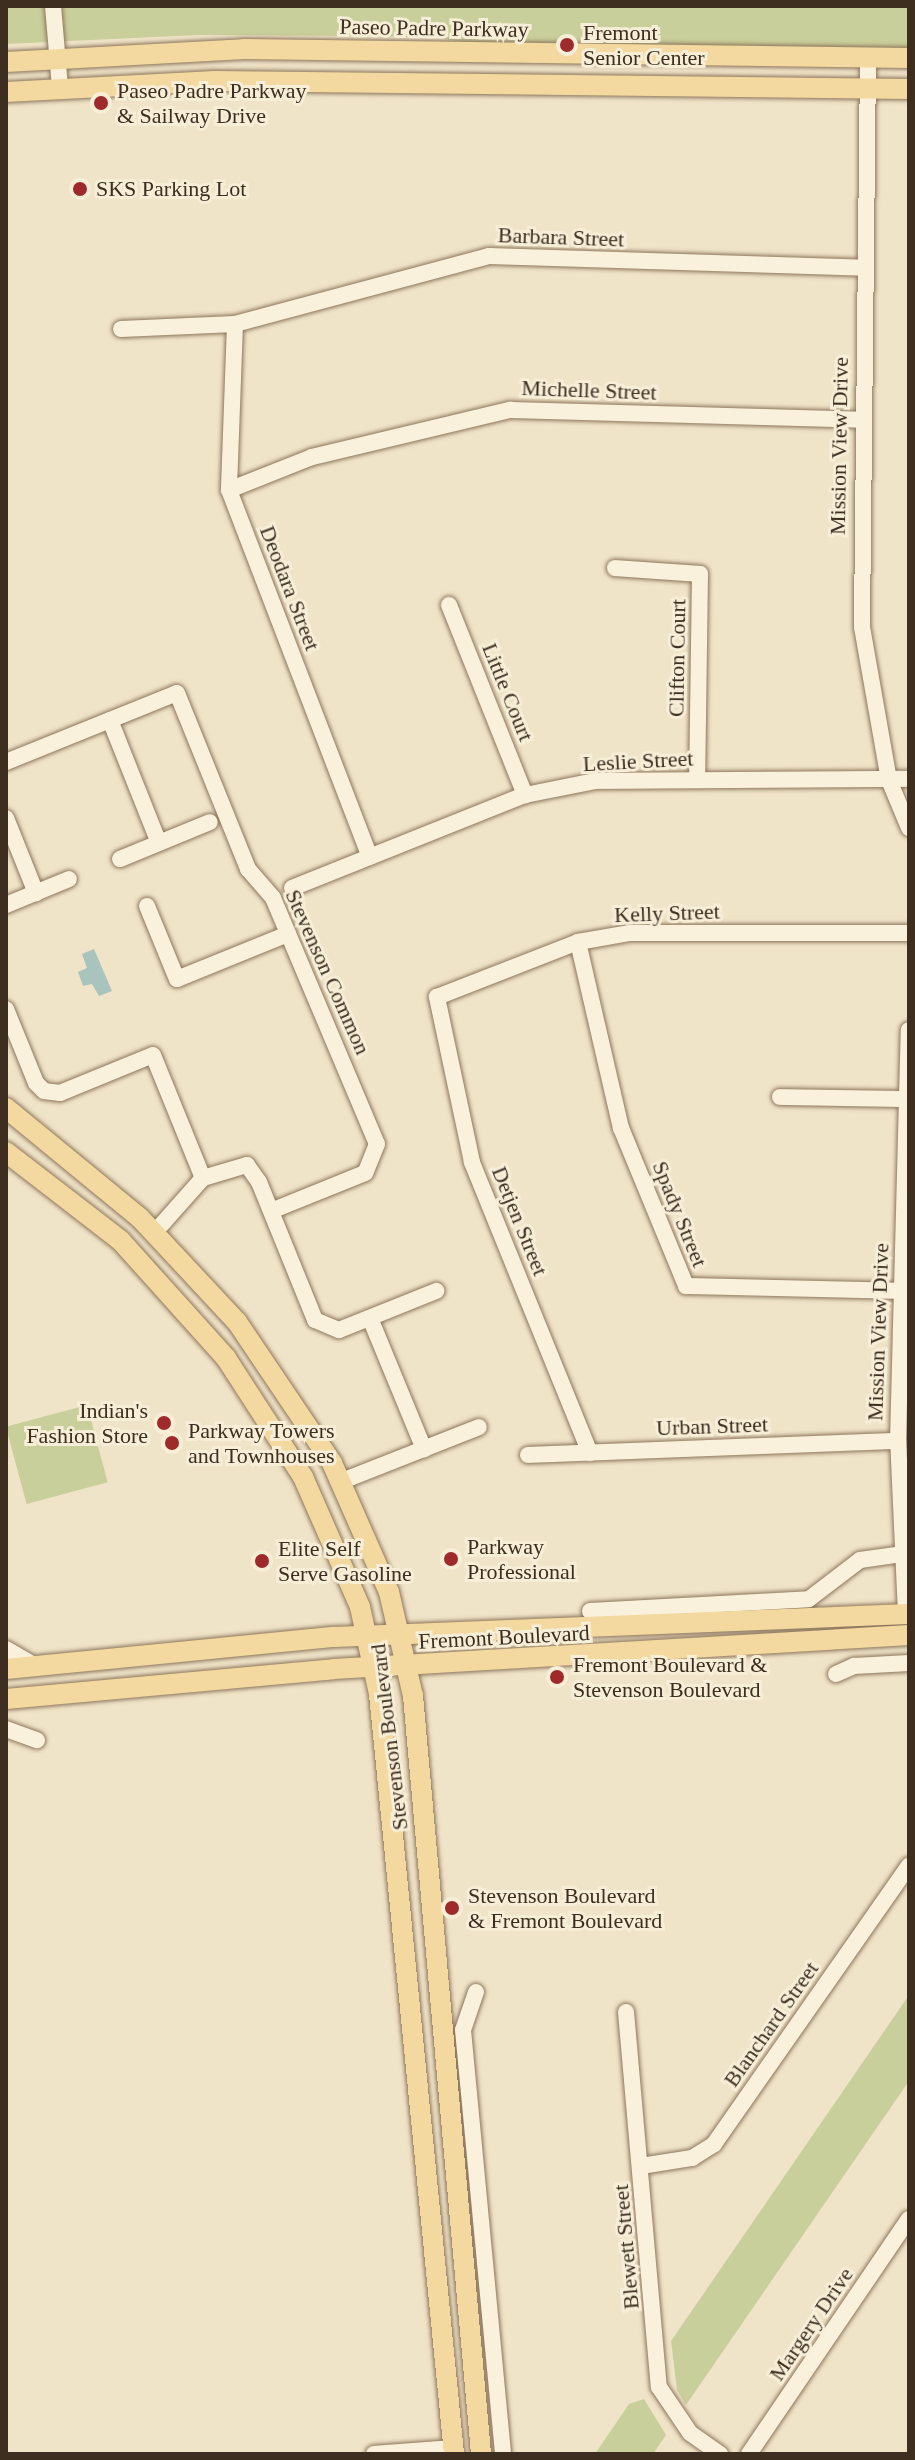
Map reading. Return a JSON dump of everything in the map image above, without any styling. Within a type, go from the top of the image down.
[{"type":"main road","name":"Paseo Padre Parkway","points":[[6,62],[244,49],[909,58]]},
{"type":"main road","points":[[6,92],[60,87],[480,82],[909,89]]},
{"type":"main road","name":"Stevenson Boulevard","points":[[6,1108],[155,1232],[263,1356],[342,1481],[380,1567],[409,1666],[481,2454]]},
{"type":"main road","name":"Stevenson Boulevard","points":[[6,1152],[121,1241],[226,1358],[323,1515],[368,1635],[375,1667],[454,2451]]},
{"type":"main road","name":"Fremont Boulevard","points":[[6,1669],[368,1635],[908,1614]]},
{"type":"main road","name":"Mission View Drive","points":[[908,1614],[909,1635]]},
{"type":"main road","name":"Fremont Boulevard","points":[[6,1699],[375,1667],[909,1635]]},
{"type":"street","points":[[53,6],[60,87]]},
{"type":"street","name":"Mission View Drive","points":[[868,59],[862,627],[889,780],[909,828]]},
{"type":"street","name":"Barbara Street","points":[[121,329],[235,324],[489,256],[865,268]]},
{"type":"street","name":"Deodara Street","points":[[235,324],[229,490],[370,857]]},
{"type":"street","name":"Michelle Street","points":[[229,490],[312,457],[510,410],[863,420]]},
{"type":"street","name":"Clifton Court","points":[[615,568],[700,574],[697,779]]},
{"type":"street","name":"Little Court","points":[[449,605],[525,795]]},
{"type":"street","name":"Stevenson Common","points":[[6,762],[177,693],[248,869],[273,898],[377,1144],[365,1173],[271,1211]]},
{"type":"street","points":[[110,720],[159,843]]},
{"type":"street","name":"Leslie Street","points":[[292,888],[525,795],[595,781],[909,779]]},
{"type":"street","points":[[6,818],[36,893]]},
{"type":"street","points":[[120,859],[210,822]]},
{"type":"street","points":[[6,905],[69,879]]},
{"type":"street","points":[[147,906],[177,979],[288,934]]},
{"type":"street","name":"Kelly Street","points":[[437,997],[578,942],[630,933],[909,933]]},
{"type":"street","name":"Spady Street","points":[[578,942],[621,1128],[686,1286],[907,1291]]},
{"type":"street","name":"Detjen Street","points":[[437,997],[472,1162],[590,1453]]},
{"type":"street","points":[[6,1009],[11,1039],[36,1083],[44,1091],[60,1093],[153,1055],[203,1178]]},
{"type":"street","name":"Mission View Drive","points":[[908,1614],[898,1441],[907,1291],[909,1030]]},
{"type":"street","points":[[780,1097],[908,1099]]},
{"type":"street","points":[[155,1232],[203,1178],[247,1165],[271,1211],[315,1320],[339,1330],[436,1291]]},
{"type":"street","points":[[370,1318],[424,1449]]},
{"type":"street","points":[[342,1481],[479,1427]]},
{"type":"street","name":"Urban Street","points":[[528,1455],[898,1441]]},
{"type":"street","name":"Fremont Boulevard","points":[[590,1611],[809,1599],[860,1560],[905,1553]]},
{"type":"street","points":[[6,1649],[36,1666]]},
{"type":"street","points":[[836,1674],[854,1666],[909,1663]]},
{"type":"street","points":[[6,1729],[37,1740]]},
{"type":"street","name":"Blanchard Street","points":[[641,2166],[692,2158],[714,2144],[909,1866]]},
{"type":"street","points":[[476,1992],[463,2030],[503,2454]]},
{"type":"street","name":"Blewett Street","points":[[626,2012],[659,2387],[690,2433],[720,2454]]},
{"type":"street","name":"Margery Drive","points":[[749,2454],[909,2219]]},
{"type":"street","points":[[374,2454],[454,2451]]},
{"type":"green space","points":[[6,6],[909,6],[909,49],[483,46],[441,38],[198,35],[6,44]]},
{"type":"green space","points":[[87,1405],[108,1482],[27,1504],[6,1427]]},
{"type":"green space","points":[[909,1995],[909,2081],[686,2405],[677,2390],[671,2341]]},
{"type":"green space","points":[[644,2399],[666,2435],[653,2454],[595,2454],[629,2404]]},
{"type":"water","points":[[94,949],[112,991],[99,996],[92,984],[83,986],[78,972],[87,968],[82,954]]},
{"type":"place","name":"Fremont Senior Center","points":[[567,45]]},
{"type":"place","name":"Paseo Padre Parkway & Sailway Drive","points":[[101,103]]},
{"type":"place","name":"SKS Parking Lot","points":[[80,189]]},
{"type":"place","name":"Indian's Fashion Store","points":[[164,1423]]},
{"type":"place","name":"Parkway Towers and Townhouses","points":[[172,1443]]},
{"type":"place","name":"Parkway Professional","points":[[451,1559]]},
{"type":"place","name":"Elite Self Serve Gasoline","points":[[262,1561]]},
{"type":"place","name":"Fremont Boulevard & Stevenson Boulevard","points":[[557,1677]]},
{"type":"place","name":"Stevenson Boulevard & Fremont Boulevard","points":[[452,1908]]}]
